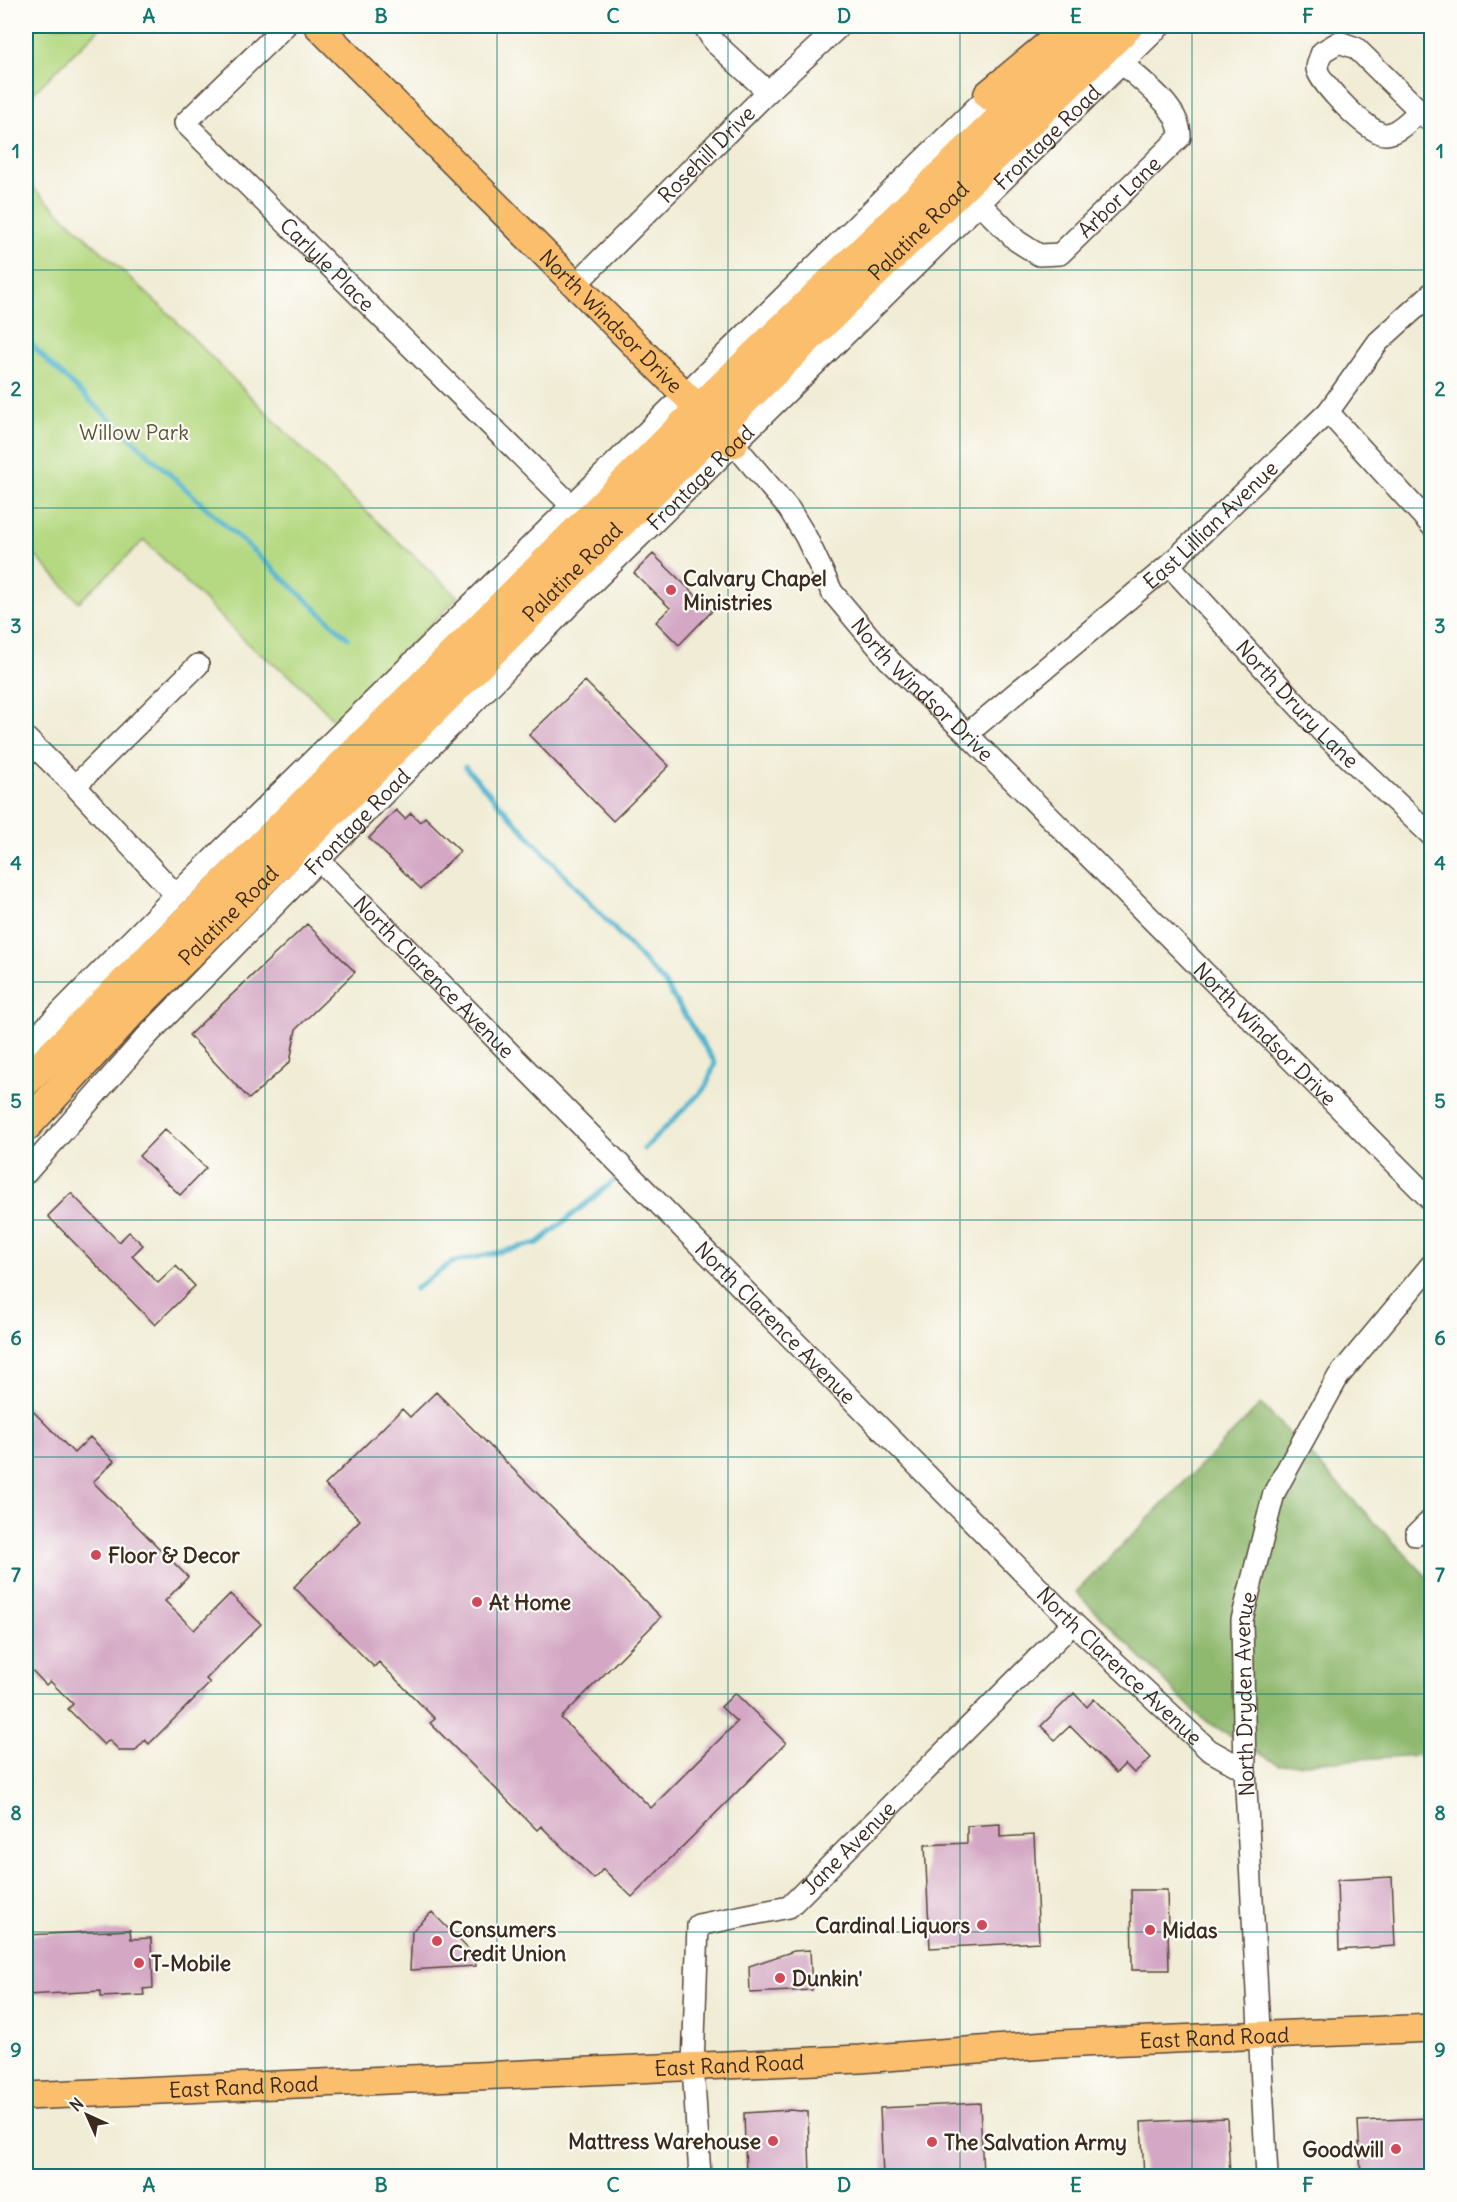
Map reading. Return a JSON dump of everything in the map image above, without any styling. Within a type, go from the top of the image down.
[{"type":"highway","points":[[989,95],[1072,26]]},
{"type":"highway","name":"Palatine Road","points":[[26,1126],[129,1014],[1096,26]]},
{"type":"highway","name":"Palatine Road","points":[[26,1081],[709,419],[1128,26]]},
{"type":"main road","name":"North Windsor Drive","points":[[318,26],[709,419]]},
{"type":"main road","name":"East Rand Road","points":[[26,2096],[860,2059],[1059,2044],[1431,2028]]},
{"type":"street","name":"Carlyle Place","points":[[285,26],[185,123],[571,505]]},
{"type":"street","points":[[704,26],[714,42],[768,92]]},
{"type":"street","name":"Rosehill Drive","points":[[576,284],[768,92],[840,26]]},
{"type":"street","name":"Frontage Road","points":[[26,1173],[147,1036],[319,860],[709,419],[989,95],[1059,26]]},
{"type":"street","name":"Frontage Road","points":[[26,1047],[176,895],[571,505],[709,419],[980,203],[1160,26]]},
{"type":"street","points":[[1339,42],[1356,48],[1426,117],[1384,135],[1371,130],[1322,81],[1317,68],[1322,52],[1339,42]]},
{"type":"street","name":"Arbor Lane","points":[[980,203],[1017,241],[1039,255],[1060,255],[1180,137],[1181,125],[1164,102],[1122,63]]},
{"type":"street","name":"East Lillian Avenue","points":[[966,734],[1169,565],[1328,412],[1378,342],[1431,293]]},
{"type":"street","points":[[1328,412],[1431,526]]},
{"type":"street","name":"North Windsor Drive","points":[[709,419],[789,509],[806,537],[832,592],[889,660],[966,734],[1431,1201]]},
{"type":"street","name":"North Drury Lane","points":[[1169,565],[1324,734],[1431,836]]},
{"type":"street","points":[[75,786],[198,664]]},
{"type":"street","points":[[26,738],[75,786],[176,895]]},
{"type":"street","name":"North Clarence Avenue","points":[[319,860],[1073,1623],[1209,1750],[1245,1770]]},
{"type":"street","name":"North Dryden Avenue","points":[[1267,2176],[1245,1770],[1242,1620],[1274,1493],[1338,1377],[1431,1264]]},
{"type":"street","points":[[1416,1535],[1431,1519]]},
{"type":"street","name":"Jane Avenue","points":[[693,2066],[698,1925],[789,1907],[1073,1623]]},
{"type":"street","points":[[693,2066],[700,2176]]},
{"type":"green space","points":[[26,26],[102,26],[26,100]]},
{"type":"green space","name":"Willow Park","points":[[26,166],[34,189],[167,312],[343,490],[458,597],[335,721],[293,678],[251,647],[144,540],[79,602],[26,546]]},
{"type":"green space","points":[[1261,1404],[1431,1581],[1431,1754],[1279,1765],[1201,1718],[1076,1592]]},
{"type":"building","name":"Calvary Chapel Ministries","points":[[653,554],[712,611],[679,645],[656,622],[670,608],[634,573]]},
{"type":"building","points":[[585,681],[669,766],[613,821],[529,735]]},
{"type":"building","points":[[396,810],[405,819],[411,813],[420,822],[425,817],[460,851],[421,889],[369,838]]},
{"type":"building","points":[[307,924],[355,972],[296,1029],[290,1062],[249,1099],[189,1035]]},
{"type":"building","points":[[165,1129],[206,1168],[180,1195],[139,1156]]},
{"type":"building","points":[[71,1193],[119,1242],[129,1232],[143,1245],[132,1256],[158,1283],[176,1266],[195,1286],[155,1325],[48,1216]]},
{"type":"building","name":"At Home","points":[[436,1392],[661,1617],[561,1718],[651,1808],[737,1722],[721,1707],[735,1693],[786,1743],[632,1897],[603,1869],[594,1879],[541,1826],[537,1830],[430,1723],[435,1719],[379,1662],[374,1667],[294,1587],[360,1520],[325,1485],[402,1409],[410,1417]]},
{"type":"building","name":"Floor & Decor","points":[[26,1404],[74,1453],[90,1437],[114,1461],[93,1482],[188,1577],[165,1601],[194,1630],[230,1594],[261,1624],[206,1679],[210,1683],[149,1744],[145,1740],[135,1751],[120,1751],[109,1740],[104,1745],[68,1709],[73,1704],[50,1681],[46,1685],[26,1664]]},
{"type":"building","points":[[1074,1693],[1087,1707],[1094,1699],[1151,1758],[1134,1773],[1125,1764],[1116,1773],[1070,1726],[1055,1740],[1041,1726]]},
{"type":"building","points":[[1000,1824],[1000,1837],[1034,1835],[1039,1942],[930,1948],[925,1845],[967,1843],[967,1826]]},
{"type":"building","points":[[1392,1877],[1395,1946],[1339,1950],[1337,1880]]},
{"type":"building","name":"Midas","points":[[1131,1890],[1167,1890],[1169,1970],[1132,1970]]},
{"type":"building","name":"Consumers Credit Union","points":[[432,1912],[475,1956],[476,1966],[410,1970],[412,1931]]},
{"type":"building","points":[[130,1930],[131,1939],[151,1938],[153,1988],[143,1989],[144,1995],[101,1997],[101,1991],[26,1995],[26,1935]]},
{"type":"building","name":"Dunkin'","points":[[810,1950],[812,1990],[750,1993],[749,1966],[794,1951]]},
{"type":"building","name":"The Salvation Army","points":[[980,2103],[983,2176],[883,2176],[880,2108]]},
{"type":"building","points":[[791,2110],[808,2112],[810,2176],[746,2176],[744,2113]]},
{"type":"building","points":[[1227,2118],[1230,2176],[1144,2176],[1141,2122]]},
{"type":"building","name":"Goodwill","points":[[1431,2118],[1431,2176],[1361,2176],[1358,2121]]},
{"type":"waterway","points":[[26,338],[49,363],[348,638]]},
{"type":"waterway","points":[[465,767],[665,984],[715,1063],[706,1087],[644,1149]]},
{"type":"waterway","points":[[415,1289],[451,1263],[538,1243],[616,1179]]},
{"type":"place","name":"Calvary Chapel Ministries","points":[[671,590]]},
{"type":"place","name":"Floor & Decor","points":[[96,1555]]},
{"type":"place","name":"At Home","points":[[477,1602]]},
{"type":"place","name":"Cardinal Liquors","points":[[982,1925]]},
{"type":"place","name":"Midas","points":[[1150,1930]]},
{"type":"place","name":"Consumers Credit Union","points":[[437,1941]]},
{"type":"place","name":"T-Mobile","points":[[139,1963]]},
{"type":"place","name":"Dunkin'","points":[[780,1978]]},
{"type":"place","name":"Mattress Warehouse","points":[[773,2141]]},
{"type":"place","name":"The Salvation Army","points":[[932,2142]]},
{"type":"place","name":"Goodwill","points":[[1396,2149]]}]
